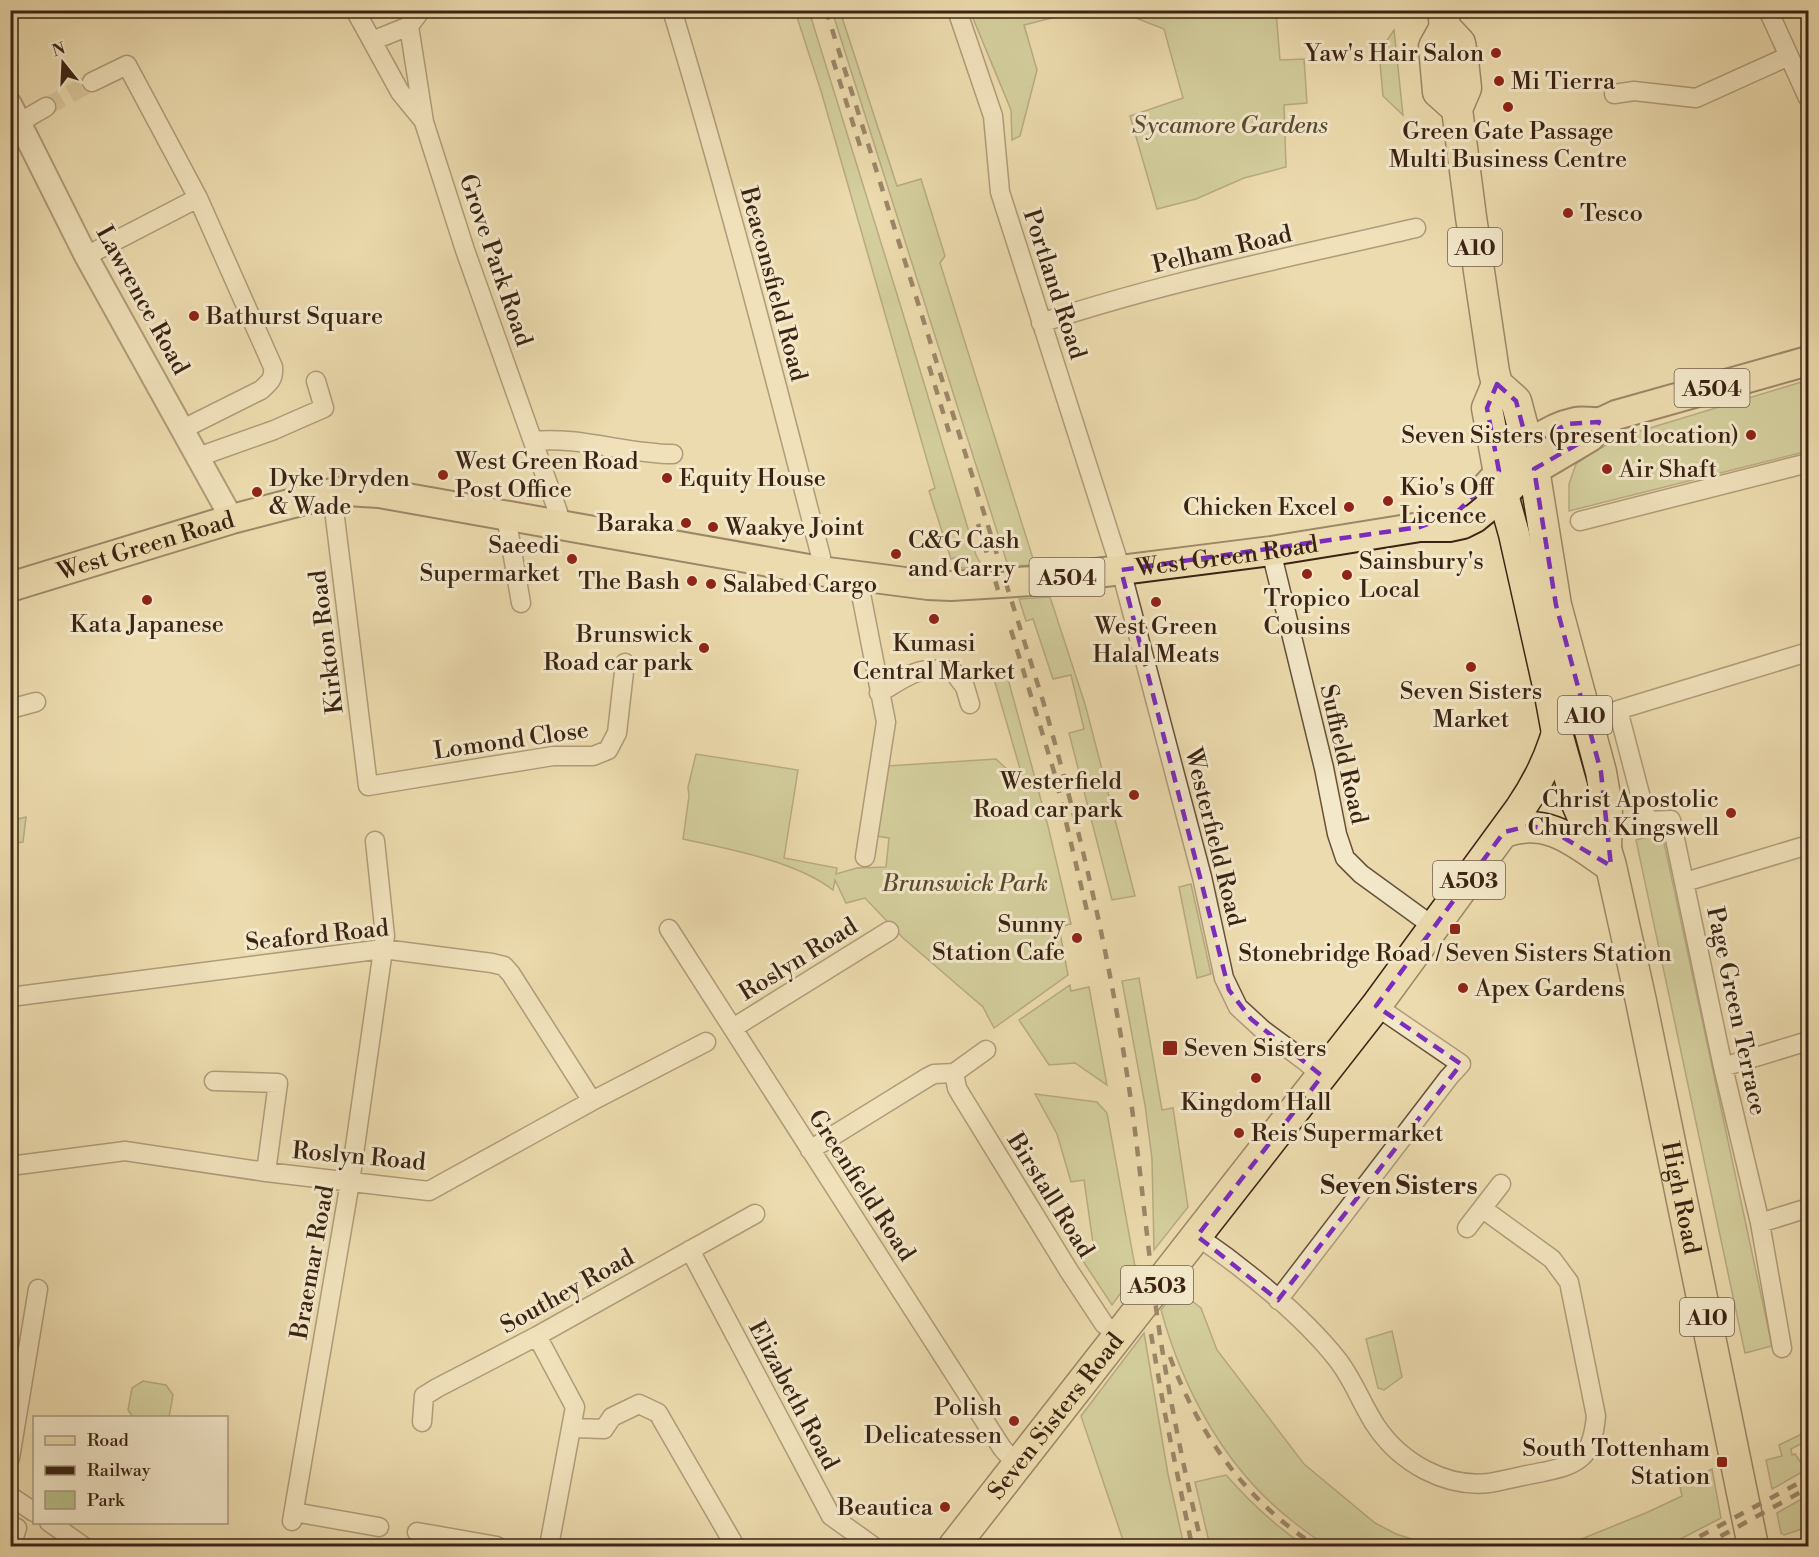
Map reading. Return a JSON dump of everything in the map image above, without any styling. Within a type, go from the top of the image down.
[{"type":"highway","name":"A10","points":[[1444,19],[1460,43],[1463,60],[1466,88],[1457,109],[1472,228],[1497,384],[1487,408],[1501,483],[1557,732],[1580,812],[1608,857]]},
{"type":"highway","name":"A10","points":[[1497,384],[1516,401],[1531,458],[1556,605],[1601,772],[1607,807],[1608,857]]},
{"type":"highway","name":"A503","points":[[1557,732],[1566,702],[1571,665]]},
{"type":"highway","name":"Seven Sisters Road","points":[[954,1546],[1377,1006],[1504,832],[1539,780],[1553,749],[1557,732]]},
{"type":"highway","name":"A503","points":[[1504,832],[1517,827],[1529,826],[1549,829],[1608,857]]},
{"type":"highway","name":"High Road","points":[[1608,857],[1640,992],[1753,1546]]},
{"type":"main road","name":"A504","points":[[1531,458],[1541,436],[1567,424],[1578,421],[1599,422],[1616,415],[1809,361]]},
{"type":"main road","name":"West Green Road","points":[[10,587],[232,519],[346,491],[380,492],[862,578],[951,586],[1032,581],[1271,551],[1420,527],[1456,513],[1501,483],[1514,456],[1531,458]]},
{"type":"street","points":[[355,10],[400,92],[424,122]]},
{"type":"street","points":[[372,41],[409,26],[421,10]]},
{"type":"street","name":"Beaconsfield Road","points":[[672,10],[700,102],[765,341],[821,557],[820,571]]},
{"type":"street","name":"Portland Road","points":[[957,10],[993,116],[1000,192],[1121,570]]},
{"type":"street","points":[[1768,10],[1809,98]]},
{"type":"street","name":"Grove Park Road","points":[[409,26],[424,122],[465,250],[558,513],[558,525]]},
{"type":"street","points":[[1614,94],[1634,91],[1696,98],[1789,56]]},
{"type":"street","points":[[92,82],[127,65],[198,198],[273,367],[272,381],[261,390],[183,429]]},
{"type":"street","points":[[15,113],[46,107]]},
{"type":"street","name":"Lawrence Road","points":[[15,113],[86,256],[232,519]]},
{"type":"street","points":[[86,256],[198,198]]},
{"type":"street","name":"Pelham Road","points":[[1041,323],[1100,303],[1169,285],[1416,228]]},
{"type":"street","points":[[198,457],[274,430],[324,408],[316,381]]},
{"type":"street","points":[[533,441],[551,439],[650,454],[673,454]]},
{"type":"street","points":[[1580,521],[1809,463]]},
{"type":"street","name":"Kirkton Road","points":[[332,493],[368,786]]},
{"type":"street","points":[[506,516],[520,603]]},
{"type":"street","name":"Suffield Road","points":[[1271,551],[1324,768],[1337,834],[1345,858],[1361,874],[1434,927]]},
{"type":"street","name":"Westerfield Road","points":[[1121,570],[1199,867],[1228,990],[1238,1007],[1251,1019],[1305,1060],[1322,1076]]},
{"type":"street","points":[[862,578],[861,594],[886,722],[871,848]]},
{"type":"street","name":"Page Green Terrace","points":[[1782,1348],[1760,1223],[1723,1067],[1671,820],[1647,821],[1618,710],[1809,652]]},
{"type":"street","name":"Lomond Close","points":[[368,786],[553,756],[593,756],[608,750],[617,733],[625,663]]},
{"type":"street","points":[[879,693],[912,673],[931,668],[953,671],[965,687],[970,704]]},
{"type":"street","points":[[10,710],[36,702]]},
{"type":"street","name":"Braemar Road","points":[[375,841],[385,936],[350,1182],[293,1516],[379,1527]]},
{"type":"street","points":[[1685,882],[1809,845]]},
{"type":"street","name":"Greenfield Road","points":[[669,929],[1002,1448],[1016,1464]]},
{"type":"street","name":"Roslyn Road","points":[[733,1028],[889,930]]},
{"type":"street","name":"Seaford Road","points":[[10,997],[383,949],[492,963],[504,966],[511,974],[592,1101]]},
{"type":"street","points":[[1278,1300],[1461,1064],[1377,1006]]},
{"type":"street","name":"Roslyn Road","points":[[10,1166],[125,1151],[266,1172],[429,1191],[706,1041]]},
{"type":"street","points":[[1723,1067],[1809,1041]]},
{"type":"street","points":[[810,1150],[928,1077],[934,1074],[954,1073],[986,1050]]},
{"type":"street","name":"Birstall Road","points":[[954,1073],[961,1095],[1069,1271],[1104,1324],[1118,1335]]},
{"type":"street","points":[[214,1081],[279,1083],[266,1172]]},
{"type":"street","points":[[1467,1228],[1501,1184]]},
{"type":"street","points":[[1760,1223],[1809,1208]]},
{"type":"street","points":[[1197,1236],[1223,1254],[1316,1334],[1339,1362],[1378,1429],[1397,1451],[1418,1467],[1461,1482],[1488,1483],[1569,1466],[1585,1454],[1594,1437],[1596,1416],[1569,1282],[1552,1259],[1483,1209]]},
{"type":"street","name":"Southey Road","points":[[422,1422],[424,1396],[537,1336],[755,1214]]},
{"type":"street","name":"Elizabeth Road","points":[[690,1250],[831,1516],[873,1546]]},
{"type":"street","points":[[10,1458],[38,1289]]},
{"type":"street","points":[[537,1336],[575,1407],[573,1428],[549,1546]]},
{"type":"street","points":[[573,1428],[604,1429],[612,1417],[639,1404],[658,1413],[735,1546]]},
{"type":"street","points":[[10,1496],[33,1511]]},
{"type":"street","points":[[52,1524],[83,1546]]},
{"type":"street","points":[[11,1546],[16,1528]]},
{"type":"street","points":[[417,1532],[498,1546]]},
{"type":"highlighted area","points":[[1497,384],[1516,401],[1528,446],[1567,424],[1599,422],[1590,437],[1534,469],[1556,605],[1601,772],[1611,866],[1549,829],[1529,826],[1504,832],[1376,1006],[1461,1064],[1278,1300],[1197,1236],[1322,1076],[1251,1019],[1229,990],[1121,570],[1420,527],[1456,513],[1499,471],[1487,408]]},
{"type":"green space","points":[[795,11],[809,11],[976,555],[983,568],[961,568],[957,557],[951,559],[929,491],[935,488],[821,91]]},
{"type":"green space","points":[[832,11],[840,11],[897,186],[921,179],[945,256],[940,263],[1035,565],[1008,566]]},
{"type":"green space","points":[[970,11],[1079,11],[1024,25],[1037,70],[1020,136],[1012,140],[1011,110]]},
{"type":"green space","name":"Sycamore Gardens","points":[[1118,11],[1276,11],[1280,60],[1304,59],[1307,103],[1284,105],[1286,167],[1244,178],[1196,199],[1157,209],[1130,116],[1183,98],[1164,29]]},
{"type":"green space","points":[[1394,30],[1403,115],[1383,96],[1379,52]]},
{"type":"green space","points":[[1808,380],[1808,451],[1569,511],[1569,484],[1576,464],[1596,450],[1630,434]]},
{"type":"green space","points":[[1050,597],[1085,704],[1135,896],[1112,900],[1069,733],[1084,729],[1071,675],[1053,679],[1033,619],[1026,621],[1019,599]]},
{"type":"green space","name":"Brunswick Park","points":[[1007,675],[1048,826],[1071,924],[1059,927],[1068,975],[994,1028],[983,1007],[903,938],[865,898],[846,903],[835,880],[833,890],[800,871],[761,857],[683,839],[689,796],[688,787],[696,754],[798,770],[784,858],[837,868],[836,874],[857,868],[886,867],[889,838],[876,836],[887,766],[996,759],[1025,786],[994,679]]},
{"type":"green space","points":[[11,793],[18,819],[26,817],[23,842],[11,844]]},
{"type":"green space","points":[[1662,833],[1772,1346],[1745,1353],[1636,840]]},
{"type":"green space","points":[[1191,884],[1211,974],[1197,978],[1179,887]]},
{"type":"green space","points":[[1139,978],[1162,1110],[1173,1108],[1188,1207],[1154,1250],[1152,1159],[1145,1105],[1122,981]]},
{"type":"green space","points":[[1070,985],[1071,991],[1089,987],[1107,1085],[1075,1063],[1049,1065],[1019,1020]]},
{"type":"green space","points":[[1035,1094],[1097,1102],[1107,1113],[1136,1272],[1112,1305],[1081,1258],[1094,1250],[1084,1180],[1071,1182],[1057,1134]]},
{"type":"green space","points":[[1177,1289],[1201,1308],[1217,1350],[1304,1464],[1375,1523],[1396,1534],[1443,1546],[1332,1547],[1309,1534],[1267,1499],[1227,1452],[1194,1398],[1181,1369],[1161,1310]]},
{"type":"green space","points":[[1392,1331],[1402,1377],[1384,1390],[1378,1388],[1366,1339]]},
{"type":"green space","points":[[1144,1333],[1168,1474],[1184,1546],[1125,1546],[1081,1416]]},
{"type":"green space","points":[[143,1381],[166,1385],[173,1395],[169,1416],[132,1416],[128,1410],[132,1388]]},
{"type":"green space","points":[[1808,1431],[1808,1440],[1791,1449],[1792,1455],[1795,1454],[1806,1470],[1772,1489],[1766,1460],[1782,1456],[1779,1445]]},
{"type":"green space","points":[[1712,1469],[1721,1518],[1667,1546],[1542,1546],[1579,1540],[1648,1512],[1682,1496],[1680,1487]]},
{"type":"green space","points":[[1226,1475],[1263,1513],[1305,1546],[1210,1546],[1195,1482]]},
{"type":"green space","points":[[1807,1496],[1808,1527],[1784,1535],[1781,1533],[1777,1513]]},
{"type":"tunnel","points":[[46,107],[92,82]]},
{"type":"railway","points":[[826,10],[1043,701],[1081,842],[1112,985],[1132,1110],[1161,1344],[1202,1546]]},
{"type":"railway","points":[[833,60],[861,149]]},
{"type":"railway","points":[[929,366],[949,432]]},
{"type":"railway","points":[[978,524],[998,590]]},
{"type":"railway","points":[[1011,630],[1055,775],[1087,911]]},
{"type":"railway","points":[[1151,1334],[1192,1546]]},
{"type":"railway","points":[[1170,1357],[1195,1413],[1228,1464],[1268,1508],[1316,1546]]},
{"type":"railway","points":[[1682,1546],[1808,1478]]},
{"type":"railway","points":[[1703,1546],[1808,1488]]},
{"type":"place","name":"Yaw's Hair Salon","points":[[1496,53]]},
{"type":"place","name":"Mi Tierra","points":[[1499,81]]},
{"type":"place","name":"Green Gate Passage Multi Business Centre","points":[[1508,107]]},
{"type":"place","name":"Tesco","points":[[1568,213]]},
{"type":"place","name":"Bathurst Square","points":[[194,316]]},
{"type":"place","name":"Seven Sisters (present location)","points":[[1751,435]]},
{"type":"place","name":"Air Shaft","points":[[1607,469]]},
{"type":"place","name":"West Green Road Post Office","points":[[443,475]]},
{"type":"place","name":"Equity House","points":[[667,478]]},
{"type":"place","name":"Dyke Dryden & Wade","points":[[257,492]]},
{"type":"place","name":"Kio's Off Licence","points":[[1388,501]]},
{"type":"place","name":"Chicken Excel","points":[[1349,507]]},
{"type":"place","name":"Baraka","points":[[686,523]]},
{"type":"place","name":"Waakye Joint","points":[[713,527]]},
{"type":"place","name":"C&G Cash and Carry","points":[[896,554]]},
{"type":"place","name":"Saeedi Supermarket","points":[[572,559]]},
{"type":"place","name":"Tropico Cousins","points":[[1307,574]]},
{"type":"place","name":"Sainsbury's Local","points":[[1347,575]]},
{"type":"place","name":"The Bash","points":[[692,581]]},
{"type":"place","name":"Salabed Cargo","points":[[711,584]]},
{"type":"place","name":"Kata Japanese","points":[[147,600]]},
{"type":"place","name":"West Green Halal Meats","points":[[1156,602]]},
{"type":"place","name":"Kumasi Central Market","points":[[934,619]]},
{"type":"place","name":"Brunswick Road car park","points":[[704,648]]},
{"type":"place","name":"Seven Sisters Market","points":[[1471,667]]},
{"type":"place","name":"Westerfield Road car park","points":[[1134,795]]},
{"type":"place","name":"Christ Apostolic Church Kingswell","points":[[1731,813]]},
{"type":"place","name":"Stonebridge Road / Seven Sisters Station","points":[[1455,929]]},
{"type":"place","name":"Sunny Station Cafe","points":[[1077,938]]},
{"type":"place","name":"Apex Gardens","points":[[1463,988]]},
{"type":"place","name":"Seven Sisters","points":[[1170,1048]]},
{"type":"place","name":"Kingdom Hall","points":[[1256,1078]]},
{"type":"place","name":"Reis Supermarket","points":[[1239,1133]]},
{"type":"place","name":"Polish Delicatessen","points":[[1014,1421]]},
{"type":"place","name":"South Tottenham Station","points":[[1722,1462]]},
{"type":"place","name":"Beautica","points":[[945,1507]]},
{"type":"district","name":"Seven Sisters","points":[[1399,1185]]}]
